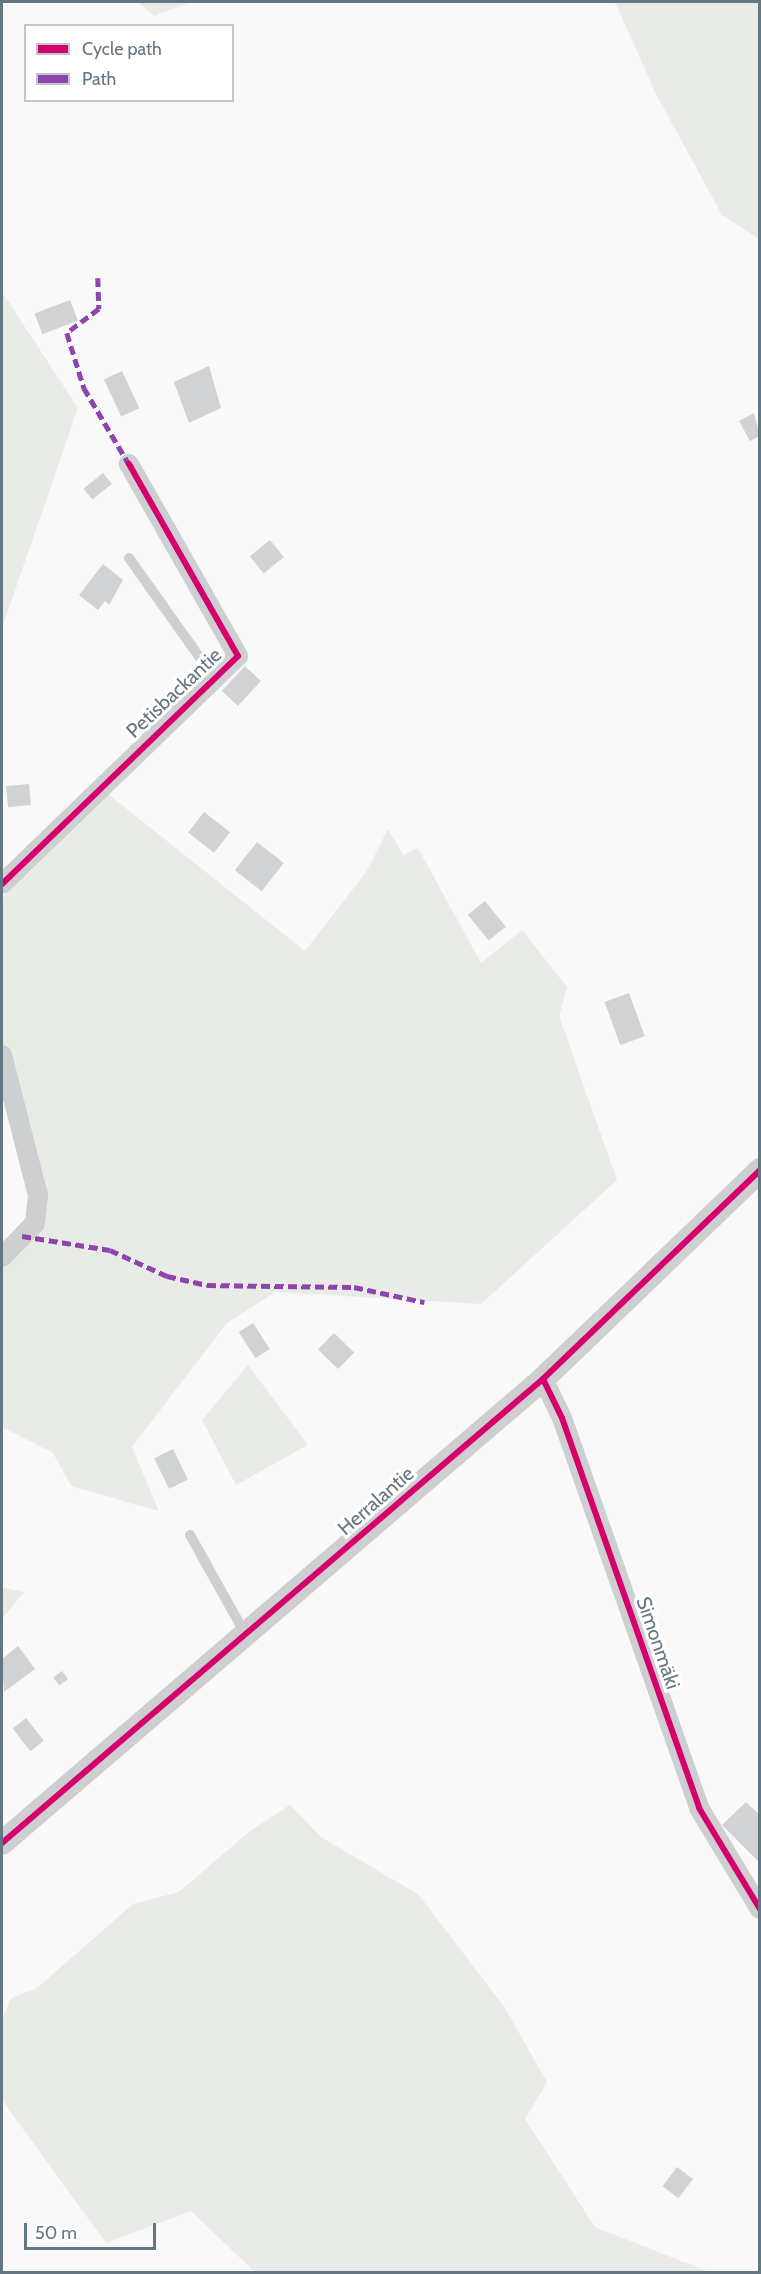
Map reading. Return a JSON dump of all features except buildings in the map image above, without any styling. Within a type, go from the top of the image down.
[{"type":"street","name":"Petisbackantie","points":[[2,884],[213,676],[238,656],[129,465]]},
{"type":"street","points":[[2,1055],[38,1195],[35,1223],[2,1257]]},
{"type":"street","name":"Herralantie","points":[[2,1843],[543,1379],[759,1170]]},
{"type":"street","name":"Simonmäki","points":[[543,1379],[562,1418],[699,1808],[759,1909]]},
{"type":"lane","points":[[129,558],[213,676]]},
{"type":"lane","points":[[190,1535],[246,1635]]},
{"type":"shaded area","points":[[138,2],[191,2],[154,16]]},
{"type":"shaded area","points":[[615,2],[759,2],[759,239],[722,215],[655,92]]},
{"type":"shaded area","points":[[2,292],[78,408],[2,628]]},
{"type":"shaded area","points":[[108,794],[305,951],[367,871],[388,829],[403,855],[418,848],[481,963],[522,930],[567,987],[559,1016],[617,1180],[481,1304],[275,1292],[226,1324],[132,1447],[159,1511],[71,1486],[53,1453],[2,1427],[2,1265],[41,1225],[17,1094],[2,1102],[2,898]]},
{"type":"shaded area","points":[[248,1365],[308,1445],[236,1485],[202,1420]]},
{"type":"shaded area","points":[[2,1587],[24,1592],[2,1619]]},
{"type":"shaded area","points":[[290,1805],[321,1837],[419,1895],[505,2008],[547,2082],[525,2119],[595,2227],[709,2272],[255,2272],[191,2211],[106,2243],[2,2100],[2,2019],[11,1998],[37,1988],[133,1904],[179,1892],[250,1831]]},
{"type":"marked path","points":[[98,278],[99,309],[67,333],[84,388],[129,464]]},
{"type":"marked path","points":[[22,1236],[110,1250],[167,1276],[207,1285],[354,1287],[424,1302]]},
{"type":"cycle path","points":[[2,884],[238,656],[129,464]]},
{"type":"cycle path","points":[[2,1843],[543,1379],[760,1170]]},
{"type":"cycle path","points":[[543,1379],[562,1418],[699,1808],[760,1909]]}]
